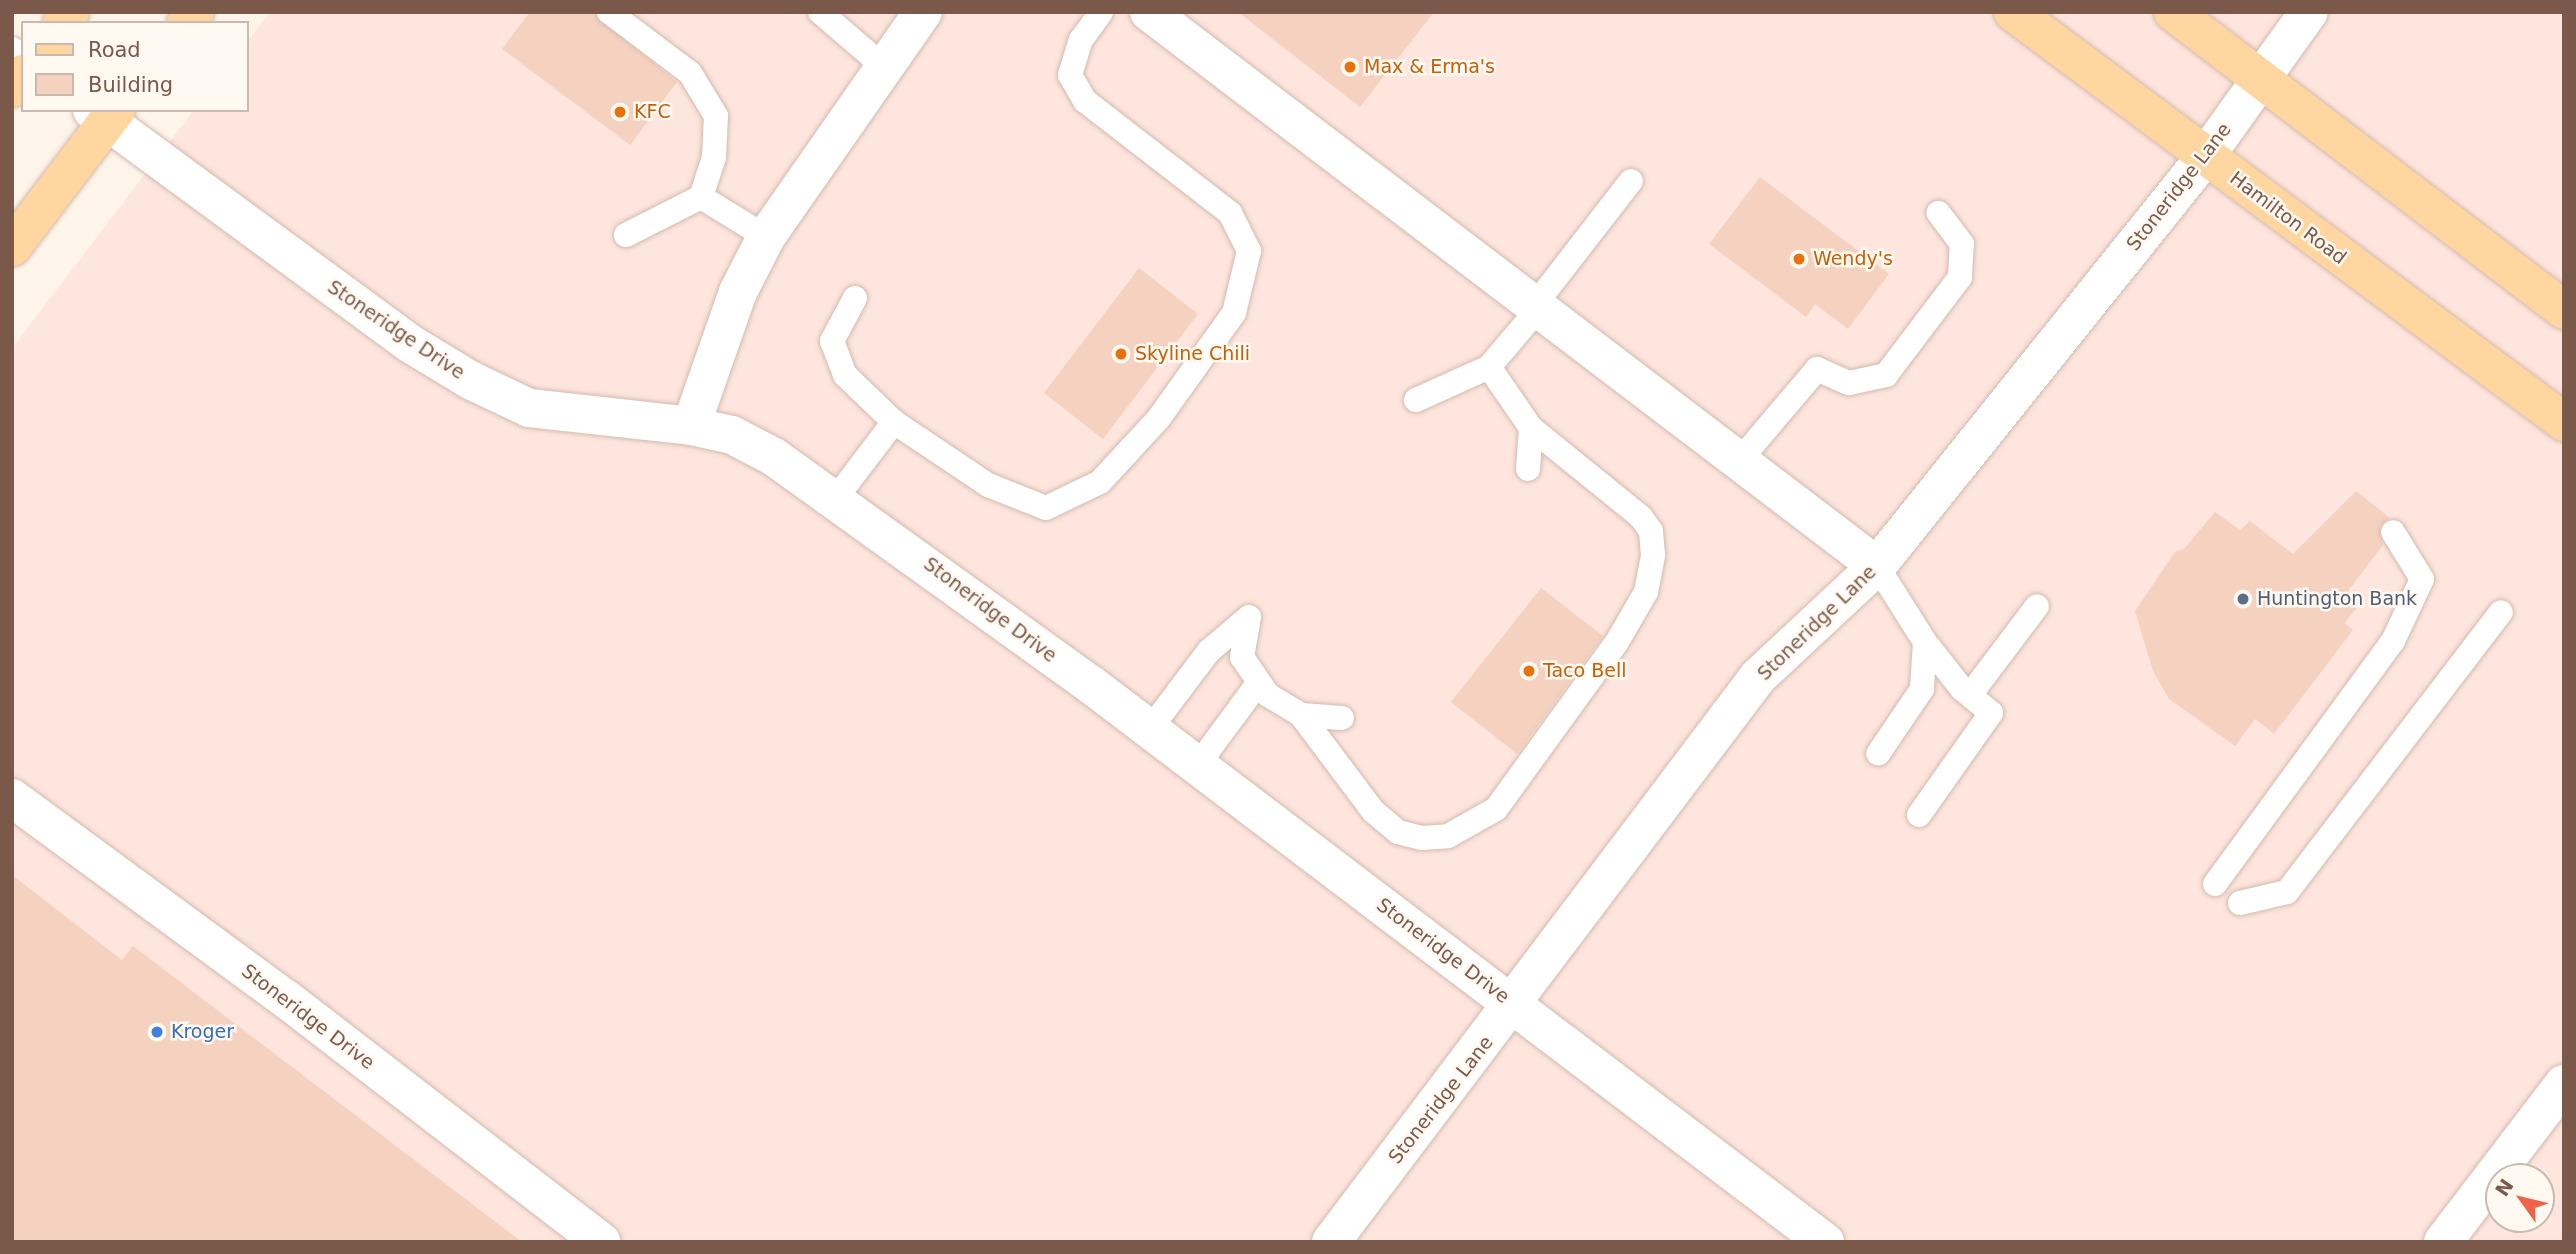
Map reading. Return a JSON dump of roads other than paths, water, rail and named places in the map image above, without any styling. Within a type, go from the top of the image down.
[{"type":"main road","name":"Hamilton Road","points":[[2013,12],[2564,422]]},
{"type":"main road","points":[[2173,12],[2564,310]]},
{"type":"main road","points":[[12,247],[105,114]]},
{"type":"street","points":[[691,426],[738,292],[766,237],[923,12]]},
{"type":"street","points":[[1149,12],[1877,566]]},
{"type":"street","points":[[2262,78],[2309,12]]},
{"type":"street","name":"Stoneridge Lane","points":[[1331,1242],[1514,1005],[1758,677],[1877,566],[2205,156],[2262,78]]},
{"type":"street","name":"Stoneridge Drive","points":[[105,114],[409,343],[470,380],[530,408],[691,426],[732,435],[836,498],[1150,729],[1825,1242]]},
{"type":"street","name":"Stoneridge Drive","points":[[12,798],[286,999],[601,1242]]},
{"type":"street","points":[[2443,1242],[2564,1084]]},
{"type":"lane","points":[[609,12],[690,73],[716,116],[714,157],[701,197],[626,235]]},
{"type":"lane","points":[[855,298],[832,341],[845,375],[901,427],[988,485],[1046,509],[1100,482],[1159,418],[1234,313],[1249,251],[1230,213],[1085,101],[1070,75],[1081,40],[1101,12]]},
{"type":"lane","points":[[830,16],[883,66]]},
{"type":"lane","points":[[1416,400],[1489,368],[1631,181]]},
{"type":"lane","points":[[701,197],[766,237]]},
{"type":"lane","points":[[1739,461],[1816,369],[1849,383],[1886,375],[1960,277],[1962,244],[1939,213]]},
{"type":"lane","points":[[1150,729],[1209,651],[1249,617],[1242,657],[1268,695],[1301,715],[1352,789],[1398,831],[1422,838],[1448,836],[1496,809],[1617,642],[1646,592],[1653,555],[1651,531],[1642,517],[1531,428],[1489,368]]},
{"type":"lane","points":[[836,498],[901,427]]},
{"type":"lane","points":[[1528,470],[1531,428]]},
{"type":"lane","points":[[2215,884],[2393,641],[2421,579],[2393,532]]},
{"type":"lane","points":[[1877,566],[1925,642],[1970,695],[1992,713],[1919,815]]},
{"type":"lane","points":[[1970,695],[2037,606]]},
{"type":"lane","points":[[2240,903],[2287,892],[2501,611]]},
{"type":"lane","points":[[1878,754],[1922,689],[1925,642]]},
{"type":"lane","points":[[1197,766],[1259,682]]},
{"type":"lane","points":[[1301,715],[1342,718]]},
{"type":"place","name":"Max & Erma's","points":[[1350,67]]},
{"type":"place","name":"KFC","points":[[620,112]]},
{"type":"place","name":"Wendy's","points":[[1799,259]]},
{"type":"place","name":"Skyline Chili","points":[[1121,354]]},
{"type":"place","name":"Huntington Bank","points":[[2243,599]]},
{"type":"place","name":"Taco Bell","points":[[1529,671]]},
{"type":"place","name":"Kroger","points":[[157,1032]]}]
